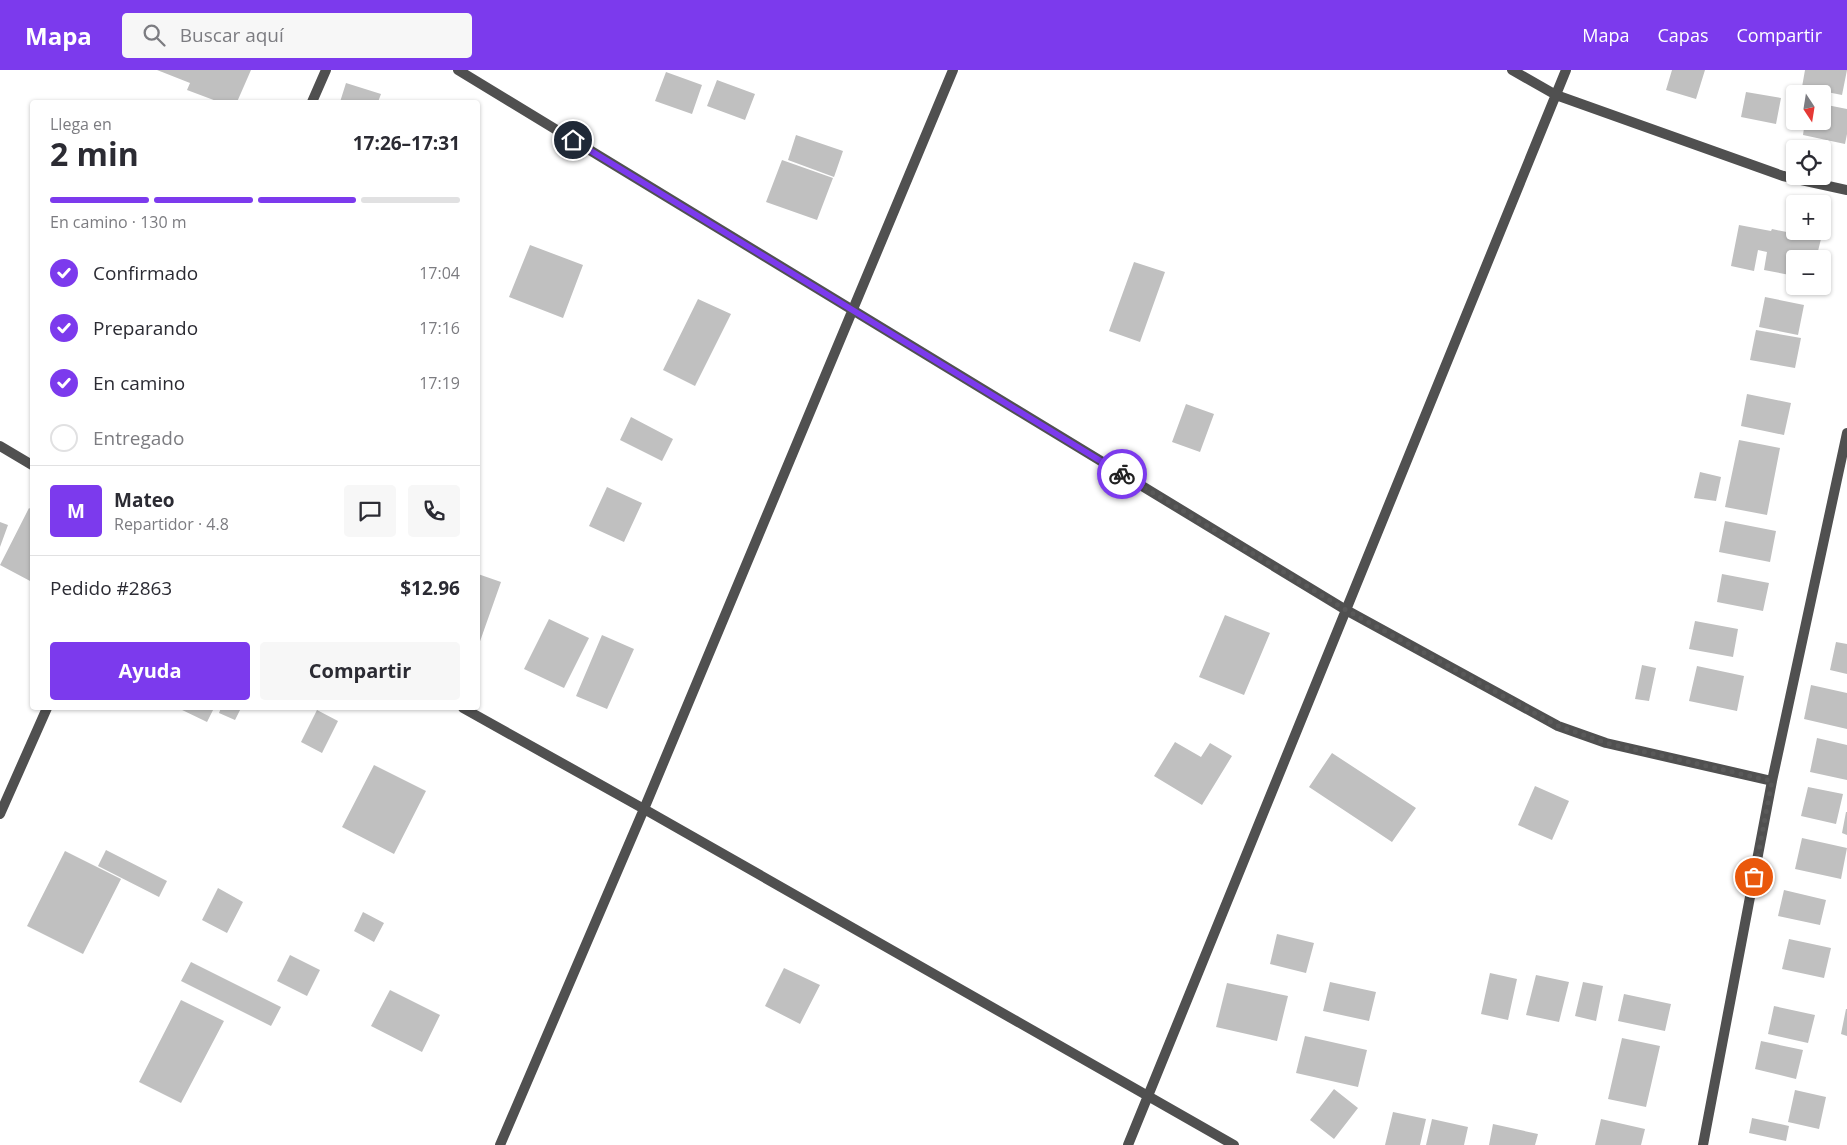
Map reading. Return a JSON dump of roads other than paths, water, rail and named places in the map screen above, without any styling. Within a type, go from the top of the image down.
[{"type":"street","points":[[313,100],[326,70]]},
{"type":"street","points":[[458,70],[1346,610],[1558,726],[1606,743],[1772,781]]},
{"type":"street","points":[[500,1145],[644,809],[953,70]]},
{"type":"street","points":[[1512,70],[1556,95],[1783,176],[1847,190]]},
{"type":"street","points":[[1128,1145],[1566,70]]},
{"type":"street","points":[[1703,1145],[1772,781],[1847,433]]},
{"type":"street","points":[[0,446],[30,464]]},
{"type":"street","points":[[0,814],[46,710]]},
{"type":"street","points":[[467,710],[1234,1145]]}]
